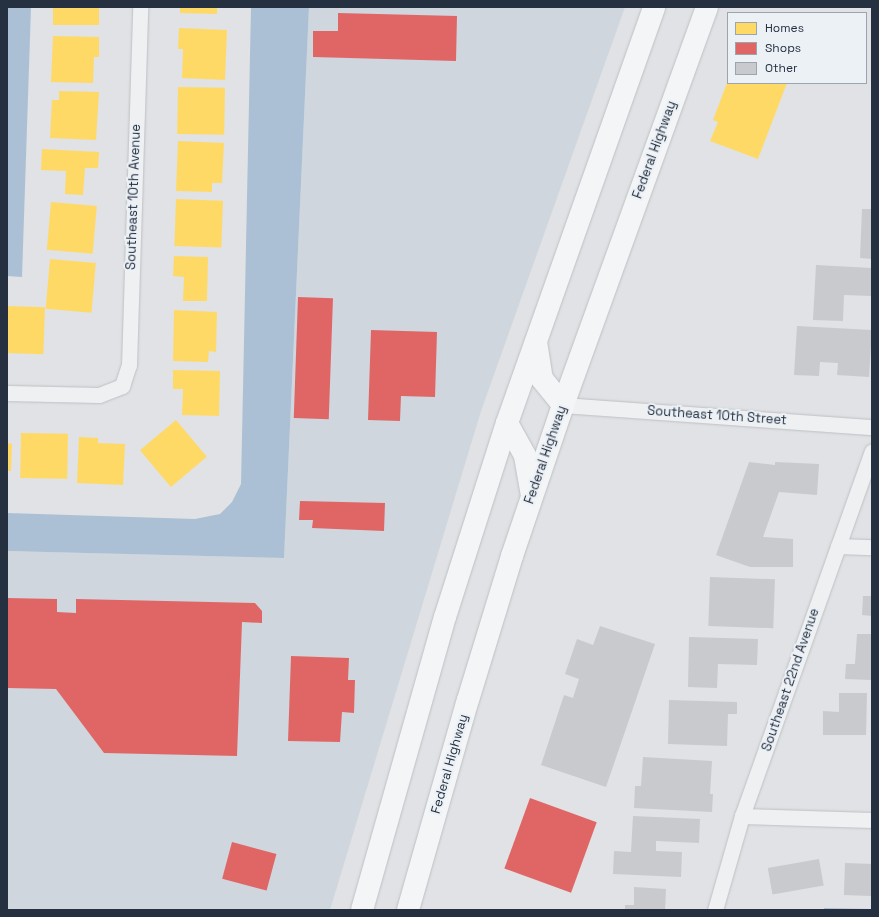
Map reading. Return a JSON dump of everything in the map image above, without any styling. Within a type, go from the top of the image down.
[{"type":"main road","points":[[362,910],[445,617],[507,423],[535,339],[654,7]]},
{"type":"main road","name":"Federal Highway","points":[[408,910],[470,693],[532,497],[563,405],[707,7]]},
{"type":"main road","points":[[535,339],[542,379],[563,405]]},
{"type":"main road","points":[[507,423],[525,456],[532,497]]},
{"type":"street","name":"Southeast 10th Avenue","points":[[7,393],[99,395],[122,386],[129,365],[140,7]]},
{"type":"street","name":"Southeast 10th Street","points":[[563,405],[872,427]]},
{"type":"street","name":"Southeast 22nd Avenue","points":[[715,910],[742,816],[872,451]]},
{"type":"street","points":[[838,546],[872,548]]},
{"type":"street","points":[[742,816],[872,820]]},
{"type":"shaded area","points":[[309,7],[625,7],[481,411],[330,910],[7,910],[7,551],[284,558]]},
{"type":"water","points":[[7,7],[31,7],[22,277],[7,276]]},
{"type":"water","points":[[251,7],[309,7],[284,558],[7,551],[7,513],[195,519],[220,514],[232,502],[241,484]]},
{"type":"water","points":[[824,908],[872,909],[872,910],[824,910]]},
{"type":"building: Homes","points":[[53,7],[99,7],[99,25],[53,25]]},
{"type":"building: Homes","points":[[180,7],[217,7],[217,14],[180,13]]},
{"type":"building: Homes","points":[[179,28],[227,30],[225,80],[182,78],[183,49],[178,49]]},
{"type":"building: Homes","points":[[53,36],[99,37],[99,57],[94,57],[93,83],[51,82]]},
{"type":"building: Homes","points":[[727,83],[787,84],[758,159],[710,141],[718,122],[713,120]]},
{"type":"building: Homes","points":[[178,87],[225,88],[224,135],[177,134]]},
{"type":"building: Homes","points":[[59,91],[99,92],[96,140],[50,138],[52,100],[59,100]]},
{"type":"building: Homes","points":[[178,141],[224,143],[222,183],[212,183],[212,192],[176,191]]},
{"type":"building: Homes","points":[[42,149],[99,152],[98,168],[85,168],[83,195],[65,194],[66,171],[41,170]]},
{"type":"building: Homes","points":[[176,199],[223,201],[221,248],[174,246]]},
{"type":"building: Homes","points":[[51,202],[97,206],[93,254],[47,250]]},
{"type":"building: Homes","points":[[174,256],[208,257],[207,301],[183,301],[184,277],[173,276]]},
{"type":"building: Homes","points":[[50,259],[96,263],[91,313],[46,309]]},
{"type":"building: Homes","points":[[7,306],[45,307],[43,354],[7,353]]},
{"type":"building: Homes","points":[[174,310],[217,312],[216,352],[209,351],[208,362],[173,361]]},
{"type":"building: Homes","points":[[173,370],[220,371],[219,416],[182,415],[183,389],[173,389]]},
{"type":"building: Homes","points":[[176,420],[207,457],[171,487],[140,450]]},
{"type":"building: Homes","points":[[21,433],[68,434],[67,479],[20,478]]},
{"type":"building: Homes","points":[[79,437],[98,438],[98,443],[125,444],[123,485],[77,483]]},
{"type":"building: Homes","points":[[7,443],[12,444],[11,471],[7,471]]},
{"type":"building: Shops","points":[[338,13],[457,16],[456,61],[313,57],[313,31],[338,31]]},
{"type":"building: Shops","points":[[298,297],[333,298],[329,419],[294,418]]},
{"type":"building: Shops","points":[[371,330],[437,332],[435,397],[401,396],[400,421],[368,420]]},
{"type":"building: Shops","points":[[300,501],[385,503],[384,531],[312,528],[313,520],[299,520]]},
{"type":"building: Shops","points":[[7,598],[57,599],[57,612],[76,613],[76,599],[255,603],[262,611],[262,623],[242,622],[237,756],[104,753],[56,689],[7,688]]},
{"type":"building: Shops","points":[[291,656],[349,658],[348,680],[355,680],[354,713],[342,712],[340,742],[288,741]]},
{"type":"building: Shops","points":[[530,798],[597,822],[571,893],[504,868]]},
{"type":"building: Shops","points":[[232,842],[276,854],[267,891],[222,879]]},
{"type":"building: Other","points":[[862,209],[872,209],[872,259],[860,258]]},
{"type":"building: Other","points":[[816,265],[872,268],[872,296],[844,295],[843,321],[813,320]]},
{"type":"building: Other","points":[[797,326],[872,330],[869,377],[837,375],[838,363],[820,362],[819,376],[794,375]]},
{"type":"building: Other","points":[[749,462],[775,465],[775,462],[819,464],[817,495],[779,492],[763,537],[793,539],[793,567],[750,567],[716,555]]},
{"type":"building: Other","points":[[710,577],[775,579],[773,628],[708,626]]},
{"type":"building: Other","points":[[863,596],[872,596],[872,616],[862,615]]},
{"type":"building: Other","points":[[600,626],[655,644],[606,787],[541,765],[564,695],[573,698],[579,679],[565,674],[577,639],[593,645]]},
{"type":"building: Other","points":[[857,634],[872,634],[872,680],[845,679],[846,664],[855,664]]},
{"type":"building: Other","points":[[689,637],[758,639],[757,665],[718,664],[717,688],[688,687]]},
{"type":"building: Other","points":[[839,693],[867,693],[866,735],[823,735],[823,711],[839,712]]},
{"type":"building: Other","points":[[669,700],[737,702],[737,714],[728,714],[727,746],[668,744]]},
{"type":"building: Other","points":[[643,757],[712,761],[710,794],[713,794],[712,812],[634,808],[635,786],[641,786]]},
{"type":"building: Other","points":[[633,816],[700,819],[699,843],[656,841],[656,851],[682,852],[681,877],[613,874],[614,851],[631,852]]},
{"type":"building: Other","points":[[819,859],[824,886],[772,895],[768,868]]},
{"type":"building: Other","points":[[845,863],[872,864],[871,896],[844,895]]},
{"type":"building: Other","points":[[634,887],[666,889],[665,910],[625,910],[625,905],[634,905]]}]
